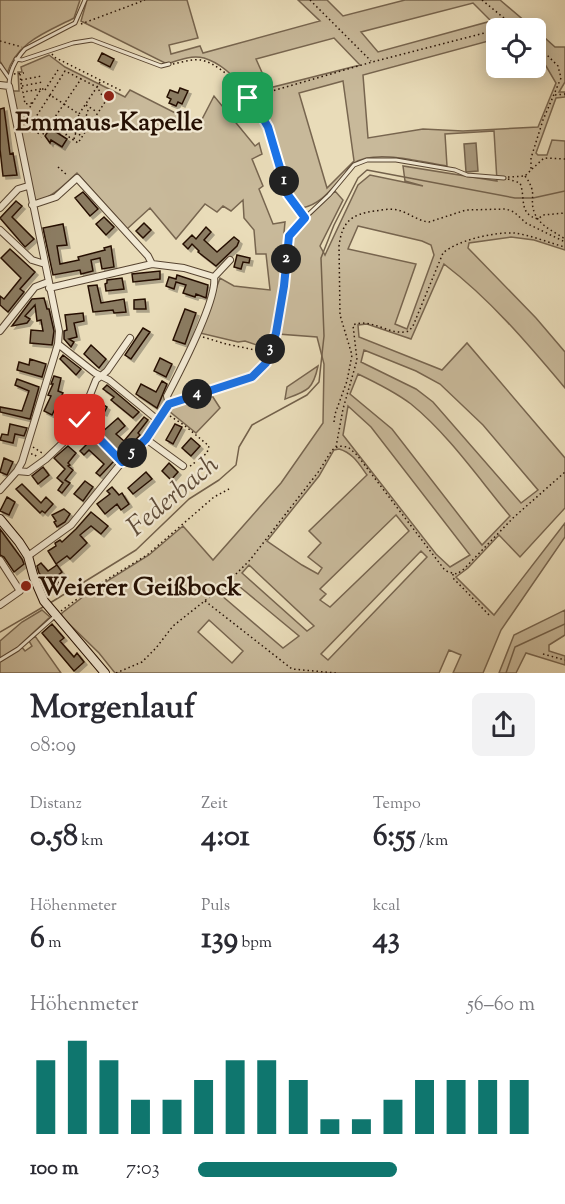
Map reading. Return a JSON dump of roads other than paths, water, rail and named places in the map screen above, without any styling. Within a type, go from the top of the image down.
[{"type":"main road","points":[[0,520],[28,556],[34,578],[46,603],[105,673]]},
{"type":"street","points":[[0,85],[9,86],[59,331],[58,344],[24,454],[17,471],[0,490]]},
{"type":"street","points":[[32,206],[56,197],[77,178],[148,256],[152,264]]},
{"type":"street","points":[[0,208],[18,189],[28,186]]},
{"type":"street","points":[[0,230],[32,260],[45,264]]},
{"type":"street","points":[[28,556],[71,525],[159,421],[169,404],[167,396],[198,333],[212,294],[214,277],[230,260]]},
{"type":"street","points":[[0,331],[35,287],[152,264],[184,268],[214,277]]},
{"type":"street","points":[[17,471],[28,472],[70,436],[80,420],[96,380],[107,371],[130,338]]},
{"type":"street","points":[[58,344],[159,421]]},
{"type":"street","points":[[80,420],[122,462]]},
{"type":"street","points":[[146,439],[183,466]]},
{"type":"street","points":[[0,560],[20,591],[0,605]]},
{"type":"lane","points":[[9,86],[9,78],[16,59],[25,49],[75,23],[84,0]]},
{"type":"lane","points":[[16,59],[22,60],[83,40],[92,40],[161,66],[169,64]]},
{"type":"lane","points":[[0,65],[9,78]]},
{"type":"lane","points":[[169,404],[252,377],[266,363],[276,333],[289,236],[329,195],[354,165],[367,160],[396,160],[455,170],[466,175],[504,177]]},
{"type":"lane","points":[[0,660],[18,649],[56,616]]},
{"type":"waterway","name":"Federbach","points":[[50,603],[136,550],[189,499],[219,480],[236,465],[239,447],[252,425],[307,395],[319,382],[324,336],[321,258],[334,225],[358,178],[367,170],[515,198],[533,198],[565,191]]},
{"type":"waterway","name":"Federbach","points":[[0,632],[43,607]]},
{"type":"waterway","points":[[506,673],[515,647],[565,624]]},
{"type":"place","name":"Emmaus-Kapelle","points":[[109,96]]},
{"type":"place","name":"Weierer Geißbock","points":[[26,586]]}]
